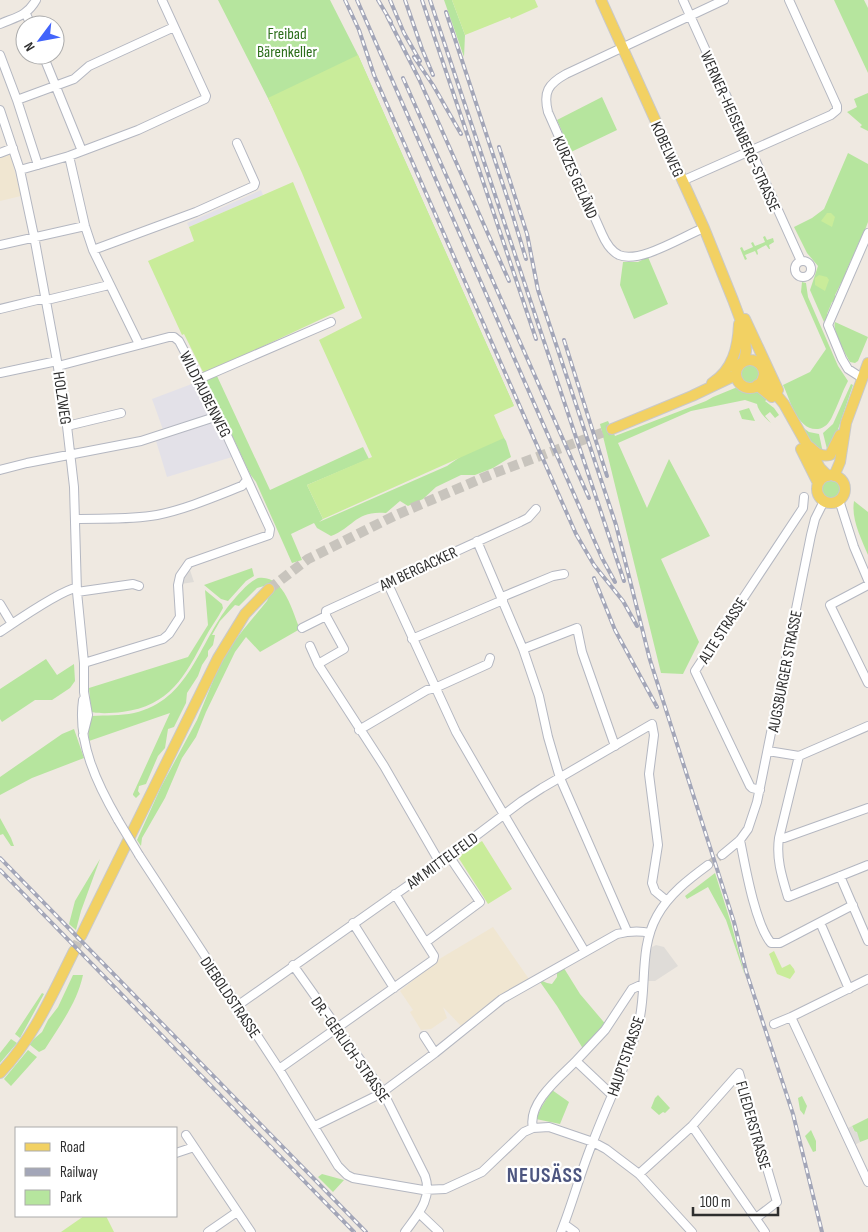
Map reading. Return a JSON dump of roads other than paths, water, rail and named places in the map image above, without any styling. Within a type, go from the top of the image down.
[{"type":"main road","name":"KOBELWEG","points":[[601,0],[742,317],[749,361]]},
{"type":"main road","points":[[692,396],[719,379],[730,365],[738,343],[742,317]]},
{"type":"main road","points":[[742,317],[803,440],[820,468],[835,477],[844,492],[839,500],[833,503],[820,498],[817,492],[818,483],[778,405],[760,382]]},
{"type":"main road","points":[[749,361],[761,365],[763,371],[760,382],[748,388],[737,379],[738,366],[749,361]]},
{"type":"main road","points":[[803,440],[816,453],[826,456],[830,455],[846,423],[868,363]]},
{"type":"main road","points":[[612,430],[737,379]]},
{"type":"main road","points":[[760,382],[784,404]]},
{"type":"main road","points":[[835,477],[840,462],[846,423]]},
{"type":"main road","points":[[818,483],[821,479],[835,477]]},
{"type":"main road","points":[[81,936],[218,658],[245,614],[269,589]]},
{"type":"main road","points":[[0,1073],[10,1063],[30,1035],[74,951]]},
{"type":"street","points":[[0,24],[26,14],[36,0]]},
{"type":"street","points":[[20,170],[69,156],[138,130],[205,99],[206,96],[162,0]]},
{"type":"street","name":"WERNER-HEISENBERG-STRASSE","points":[[683,0],[801,261]]},
{"type":"street","points":[[622,47],[724,0]]},
{"type":"street","points":[[682,180],[831,115],[837,110],[837,106],[789,0]]},
{"type":"street","points":[[17,100],[74,79],[89,66],[174,27]]},
{"type":"street","name":"KURZES GELÄND","points":[[622,47],[558,79],[552,84],[545,98],[548,112],[602,234],[614,251],[624,256],[634,257],[704,228]]},
{"type":"street","points":[[0,55],[38,165]]},
{"type":"street","points":[[47,65],[82,151]]},
{"type":"street","name":"HOLZWEG","points":[[0,110],[20,170],[34,236],[47,300],[67,426],[75,519],[76,590],[84,663],[84,692],[88,715],[84,739]]},
{"type":"street","points":[[93,250],[196,212],[254,186],[255,182],[237,143]]},
{"type":"street","points":[[0,152],[14,148]]},
{"type":"street","points":[[69,156],[85,226],[93,250],[140,344]]},
{"type":"street","points":[[0,245],[85,226]]},
{"type":"street","points":[[862,378],[848,369],[828,325],[868,233]]},
{"type":"street","points":[[0,309],[109,285]]},
{"type":"street","points":[[199,379],[331,322]]},
{"type":"street","name":"WILDTAUBENWEG","points":[[0,373],[58,364],[169,337],[174,338],[179,341],[218,416],[270,529],[268,535],[189,564],[180,576],[178,585],[180,617],[169,634],[163,639],[84,663]]},
{"type":"street","points":[[67,426],[122,413]]},
{"type":"street","points":[[0,470],[141,442],[218,416]]},
{"type":"street","points":[[75,519],[157,515],[177,510],[242,486],[247,480]]},
{"type":"street","name":"ALTE STRASSE","points":[[760,790],[750,786],[695,671],[803,508],[805,503],[804,497]]},
{"type":"street","points":[[839,500],[854,547],[868,580]]},
{"type":"street","name":"AUGSBURGER STRASSE","points":[[741,844],[752,821],[760,790],[810,535],[824,501]]},
{"type":"street","name":"AM BERGACKER","points":[[302,628],[326,616],[326,611],[528,518],[536,510]]},
{"type":"street","points":[[477,541],[523,649],[542,707],[548,737],[560,778],[628,931]]},
{"type":"street","points":[[412,640],[553,576],[564,574]]},
{"type":"street","points":[[387,582],[412,640],[456,732],[586,952]]},
{"type":"street","points":[[0,632],[71,589],[134,584],[139,586]]},
{"type":"street","points":[[868,585],[830,605],[868,683]]},
{"type":"street","points":[[0,604],[12,624]]},
{"type":"street","points":[[318,664],[344,649],[326,616]]},
{"type":"street","points":[[523,649],[577,628],[582,652],[615,746]]},
{"type":"street","points":[[310,646],[318,664],[384,766],[440,862]]},
{"type":"street","points":[[359,730],[420,694],[488,664],[490,658]]},
{"type":"street","name":"AM MITTELFELD","points":[[238,1006],[542,788],[652,724],[654,735],[649,774],[658,845],[652,883],[655,892],[667,901]]},
{"type":"street","points":[[768,751],[798,756],[868,726]]},
{"type":"street","name":"DIEBOLDSTRASSE","points":[[84,739],[96,776],[118,820],[315,1126],[336,1163],[345,1174],[353,1178],[428,1190]]},
{"type":"street","points":[[798,756],[779,838],[778,861],[788,897],[868,865]]},
{"type":"street","points":[[779,838],[784,838],[868,808]]},
{"type":"street","points":[[722,855],[741,844],[753,899],[763,929],[773,944],[780,943],[853,905]]},
{"type":"street","points":[[426,942],[480,902],[449,856]]},
{"type":"street","name":"HAUPTSTRASSE","points":[[561,1232],[592,1142],[638,1025],[645,954],[650,933],[657,916],[667,901],[708,866]]},
{"type":"street","points":[[840,876],[868,941]]},
{"type":"street","points":[[279,1070],[433,960],[434,956],[396,894]]},
{"type":"street","points":[[353,923],[394,988]]},
{"type":"street","points":[[822,928],[849,990]]},
{"type":"street","points":[[315,1126],[384,1092],[502,999],[617,934],[628,931],[650,933]]},
{"type":"street","name":"DR.-GERLICH-STRASSE","points":[[293,965],[384,1092],[425,1176],[428,1190]]},
{"type":"street","points":[[774,1024],[849,990],[868,979]]},
{"type":"street","points":[[533,1128],[532,1116],[546,1090],[606,1030],[632,989],[643,984]]},
{"type":"street","points":[[791,1017],[868,1182]]},
{"type":"street","points":[[424,1036],[435,1053]]},
{"type":"street","points":[[576,1061],[612,1095]]},
{"type":"street","name":"FLIEDERSTRASSE","points":[[639,1174],[692,1126],[739,1073],[777,1202],[756,1218]]},
{"type":"street","points":[[405,1232],[419,1213],[428,1190],[440,1190],[452,1186],[482,1172],[519,1135],[533,1128],[544,1126],[592,1142],[606,1150],[639,1174],[692,1232]]},
{"type":"street","points":[[692,1126],[765,1232]]},
{"type":"street","points":[[186,1135],[251,1232]]},
{"type":"street","points":[[178,1152],[194,1147]]},
{"type":"street","points":[[208,1232],[237,1212]]},
{"type":"street","points":[[419,1213],[439,1232]]},
{"type":"street","points":[[564,1224],[575,1232]]},
{"type":"tunnel","points":[[269,589],[308,559],[396,515],[492,474],[612,429]]},
{"type":"tunnel","points":[[708,865],[722,855]]},
{"type":"tunnel","points":[[74,951],[81,936]]},
{"type":"railway","points":[[345,0],[359,30],[374,75],[576,534],[594,565],[623,601],[637,626]]},
{"type":"railway","points":[[357,0],[602,558],[615,582]]},
{"type":"railway","points":[[378,0],[391,22]]},
{"type":"railway","points":[[390,0],[404,33],[420,61]]},
{"type":"railway","points":[[405,0],[433,75]]},
{"type":"railway","points":[[422,0],[536,339]]},
{"type":"railway","points":[[430,0],[624,581]]},
{"type":"railway","points":[[446,12],[526,259]]},
{"type":"railway","points":[[387,16],[419,79],[509,281]]},
{"type":"railway","points":[[414,57],[433,85],[461,134]]},
{"type":"railway","points":[[403,78],[589,498]]},
{"type":"railway","points":[[499,147],[527,234],[538,290],[616,525],[650,660],[734,922],[746,971],[793,1114],[822,1232]]},
{"type":"railway","points":[[564,340],[607,476]]},
{"type":"railway","points":[[594,578],[615,630],[657,707]]},
{"type":"railway","points":[[0,858],[366,1232]]},
{"type":"railway","points":[[0,870],[354,1232]]},
{"type":"district","name":"NEUSÄSS","points":[[545,1175]]},
{"type":"park label","name":"Freibad Bärenkeller","points":[[287,42]]}]
